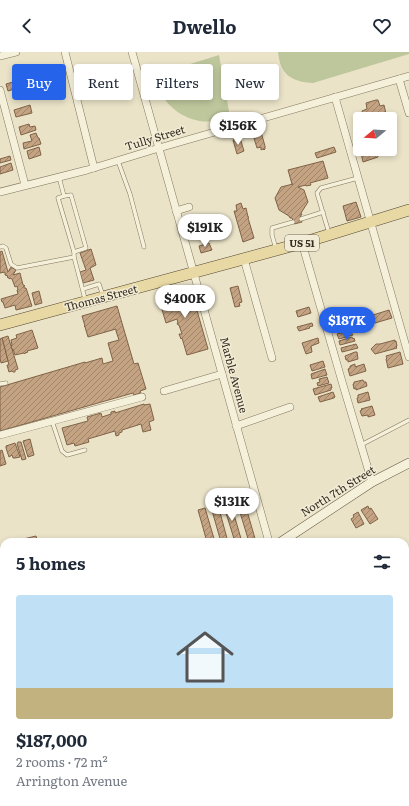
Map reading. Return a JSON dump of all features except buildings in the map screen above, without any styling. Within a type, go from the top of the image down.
[{"type":"main road","name":"Thomas Street","points":[[0,326],[302,243],[409,210]]},
{"type":"street","points":[[0,56],[16,52]]},
{"type":"street","points":[[65,52],[94,168]]},
{"type":"street","name":"Marble Avenue","points":[[132,52],[268,538]]},
{"type":"street","name":"Tully Street","points":[[0,192],[94,168],[409,76]]},
{"type":"street","points":[[399,79],[409,113]]},
{"type":"street","points":[[0,90],[25,185]]},
{"type":"street","points":[[335,97],[409,357]]},
{"type":"street","points":[[176,211],[189,207]]},
{"type":"street","points":[[302,243],[372,482]]},
{"type":"street","points":[[244,259],[272,358]]},
{"type":"street","points":[[164,391],[222,374]]},
{"type":"street","points":[[0,435],[142,397]]},
{"type":"street","points":[[236,426],[290,407]]},
{"type":"street","name":"North 7th Street","points":[[287,538],[372,482],[409,463]]},
{"type":"lane","points":[[118,161],[130,194],[144,247]]},
{"type":"lane","points":[[59,177],[64,196]]},
{"type":"lane","points":[[330,234],[317,192],[318,190],[358,178]]},
{"type":"lane","points":[[0,247],[3,246],[6,248],[11,264],[17,268],[74,254],[86,248],[71,195],[58,198],[74,254],[86,302]]},
{"type":"lane","points":[[301,219],[323,212]]},
{"type":"lane","points":[[276,250],[272,236],[272,228],[293,222]]},
{"type":"lane","points":[[82,289],[99,284],[104,297]]},
{"type":"lane","points":[[0,384],[6,383]]},
{"type":"lane","points":[[361,445],[409,420]]},
{"type":"lane","points":[[52,421],[62,451],[66,455],[85,450]]},
{"type":"green space","points":[[278,52],[409,52],[409,54],[313,83],[299,81],[288,75],[281,66]]},
{"type":"green space","points":[[219,55],[221,66],[221,100],[227,100],[230,117],[217,121],[206,122],[197,120],[180,114],[167,102],[166,100],[213,100],[213,64],[190,64]]}]
